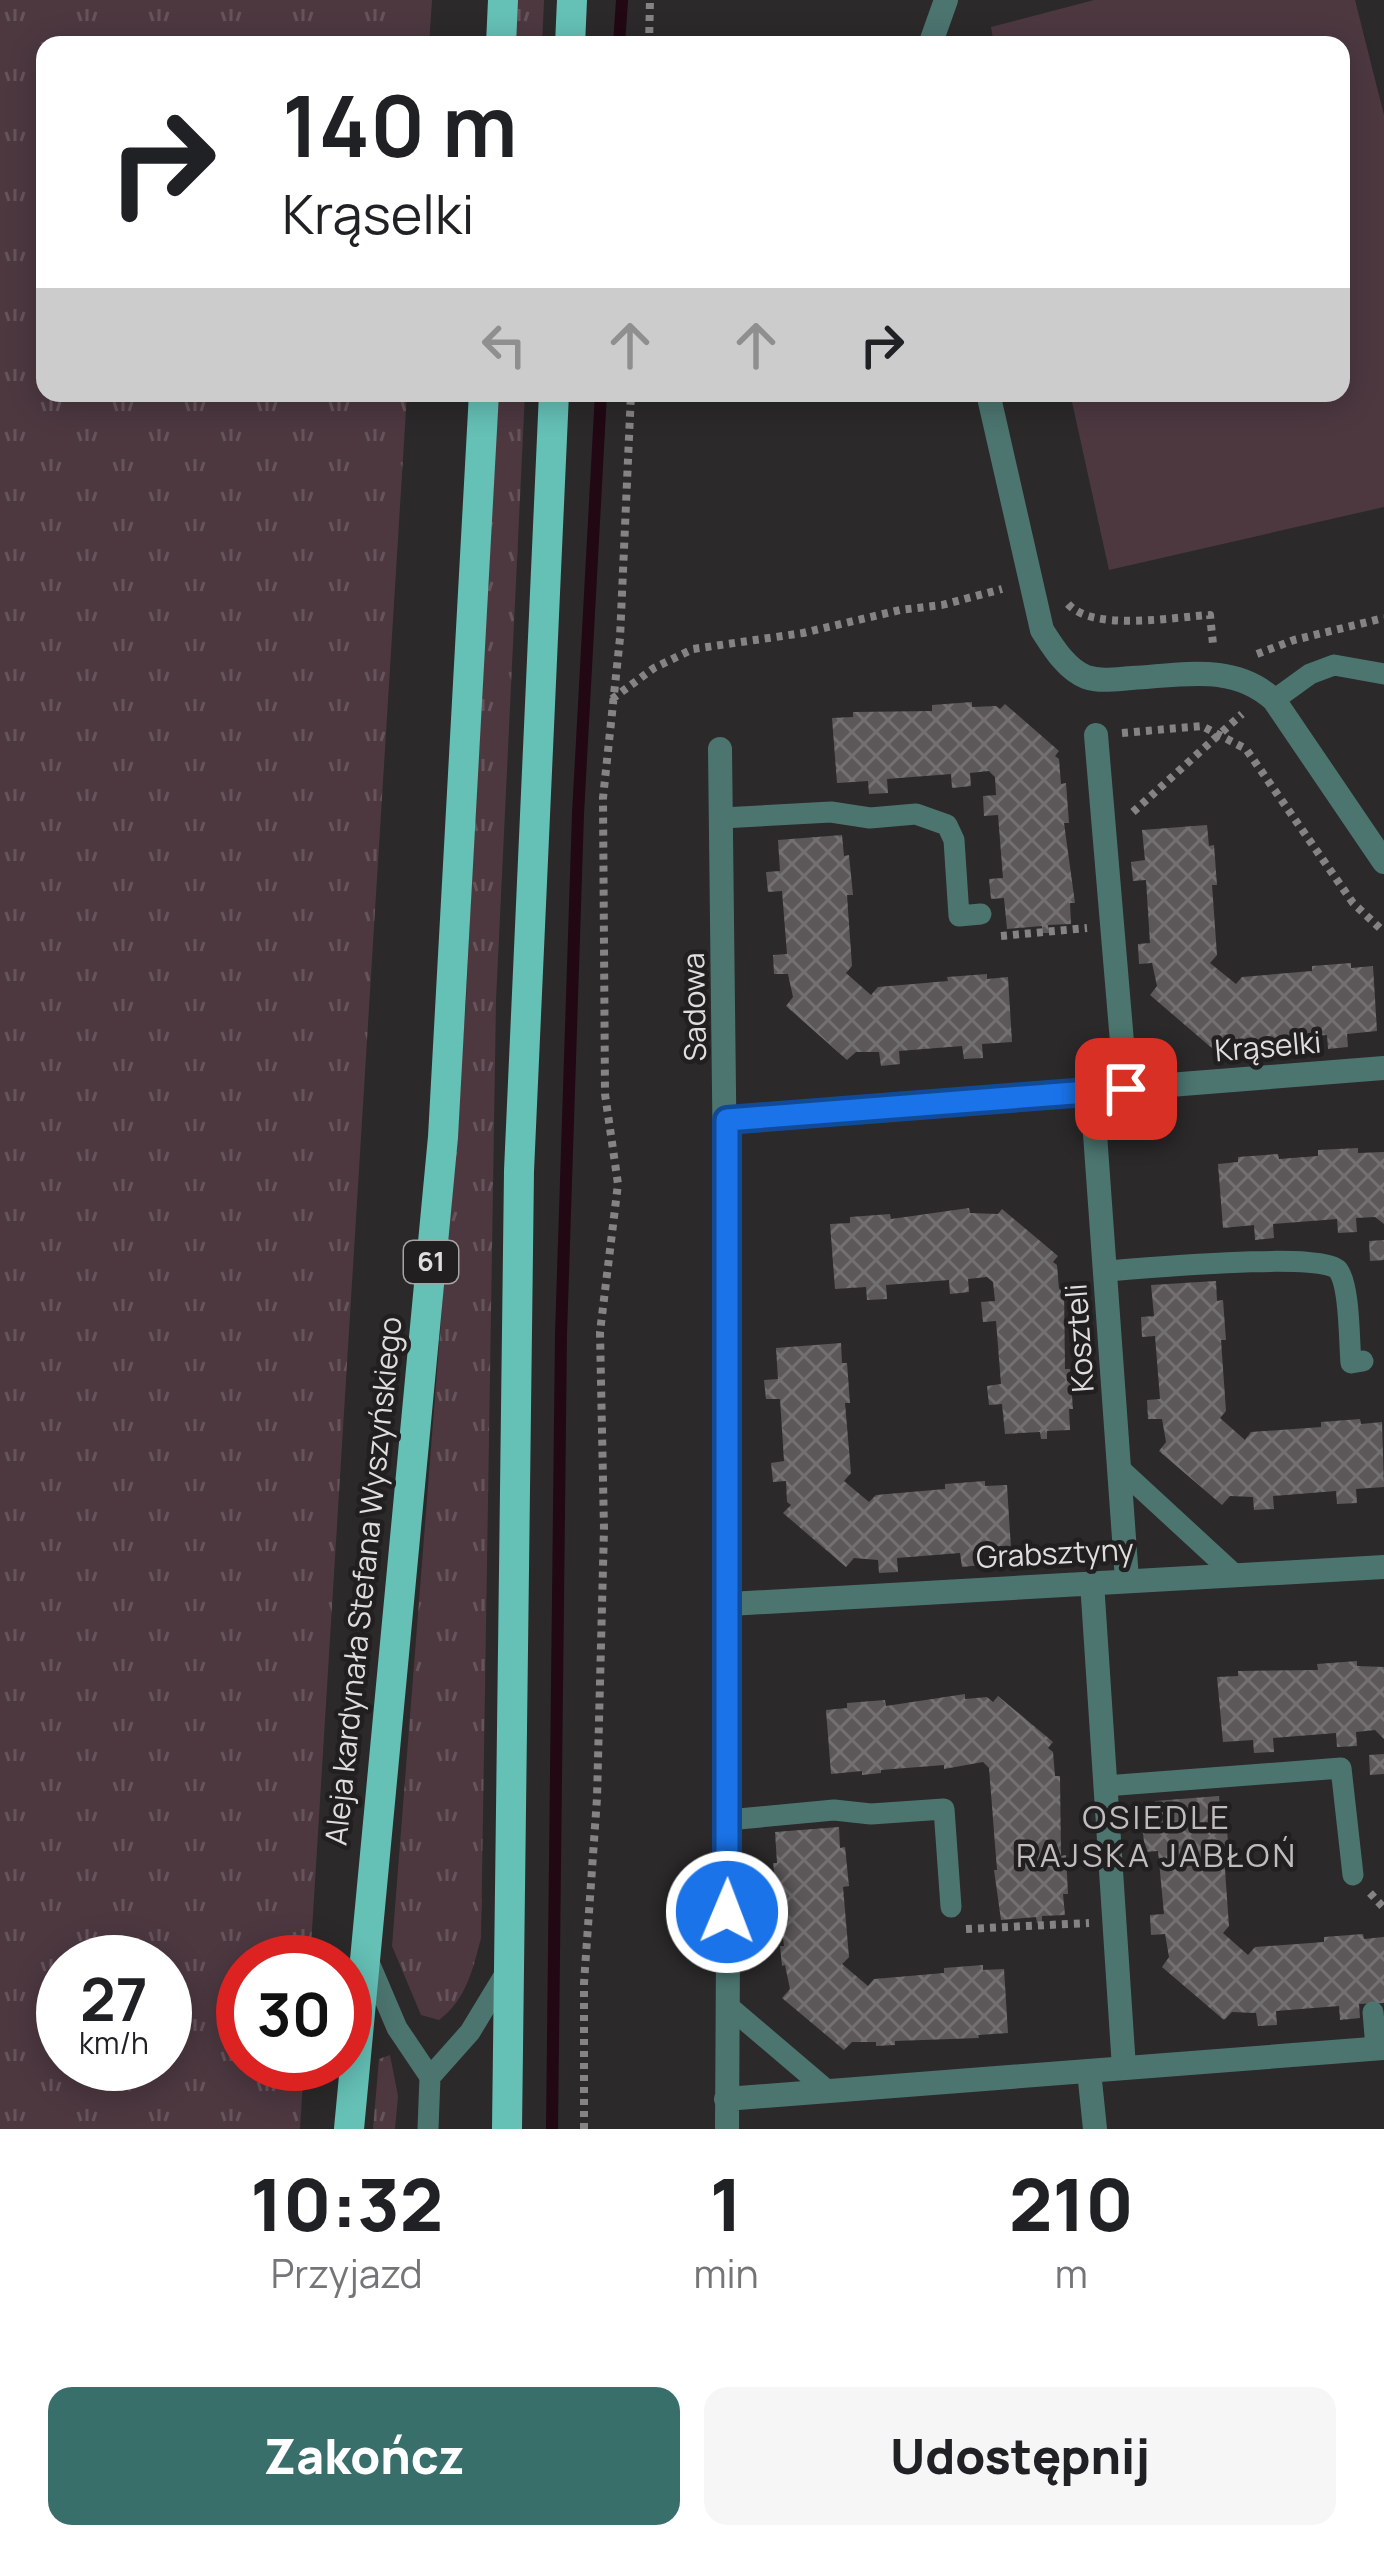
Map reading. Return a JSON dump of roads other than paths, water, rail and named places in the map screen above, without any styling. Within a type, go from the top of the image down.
[{"type":"main road","points":[[501,36],[503,0]]},
{"type":"main road","points":[[570,36],[572,0]]},
{"type":"main road","name":"Aleja kardynała Stefana Wyszyńskiego","points":[[365,1935],[452,1021],[484,402]]},
{"type":"main road","points":[[507,2129],[519,1171],[554,402]]},
{"type":"main road","name":"Aleja kardynała Stefana Wyszyńskiego","points":[[349,2129],[352,2091]]},
{"type":"street","points":[[933,36],[946,0]]},
{"type":"street","points":[[990,402],[1042,630],[1058,655],[1082,676],[1102,680],[1219,672],[1256,684],[1279,708],[1384,862]]},
{"type":"street","points":[[1096,736],[1126,1089]]},
{"type":"street","name":"Sadowa","points":[[720,749],[730,1604],[727,2129]]},
{"type":"street","name":"Krąselki","points":[[727,1120],[1384,1068]]},
{"type":"street","name":"Koszteli","points":[[1092,1092],[1127,1580]]},
{"type":"street","name":"Grabsztyny","points":[[730,1604],[1384,1568]]},
{"type":"street","points":[[1092,1582],[1124,2068]]},
{"type":"street","points":[[725,2099],[1380,2048]]},
{"type":"street","points":[[1089,2071],[1095,2129]]},
{"type":"lane","points":[[1279,708],[1310,674],[1334,665],[1384,674]]},
{"type":"lane","points":[[722,818],[831,812],[870,818],[916,814],[932,818],[947,825],[954,840],[959,916],[982,914]]},
{"type":"lane","points":[[1105,1271],[1227,1261],[1326,1261],[1337,1269],[1343,1285],[1351,1363],[1363,1361]]},
{"type":"lane","points":[[1119,1468],[1234,1574]]},
{"type":"lane","points":[[1105,1786],[1341,1768],[1353,1875]]},
{"type":"lane","points":[[728,1820],[834,1810],[871,1814],[944,1809],[952,1918]]},
{"type":"lane","points":[[372,1969],[397,2029],[430,2077],[428,2129]]},
{"type":"lane","points":[[430,2077],[470,2032],[508,1970]]},
{"type":"lane","points":[[727,2005],[827,2091]]},
{"type":"lane","points":[[1373,2012],[1380,2048]]},
{"type":"waterway","points":[[620,36],[622,0]]},
{"type":"waterway","points":[[552,2129],[561,1334],[578,814],[601,402]]},
{"type":"district","name":"OSIEDLE RAJSKA JABŁOŃ","points":[[1157,1836]]}]
